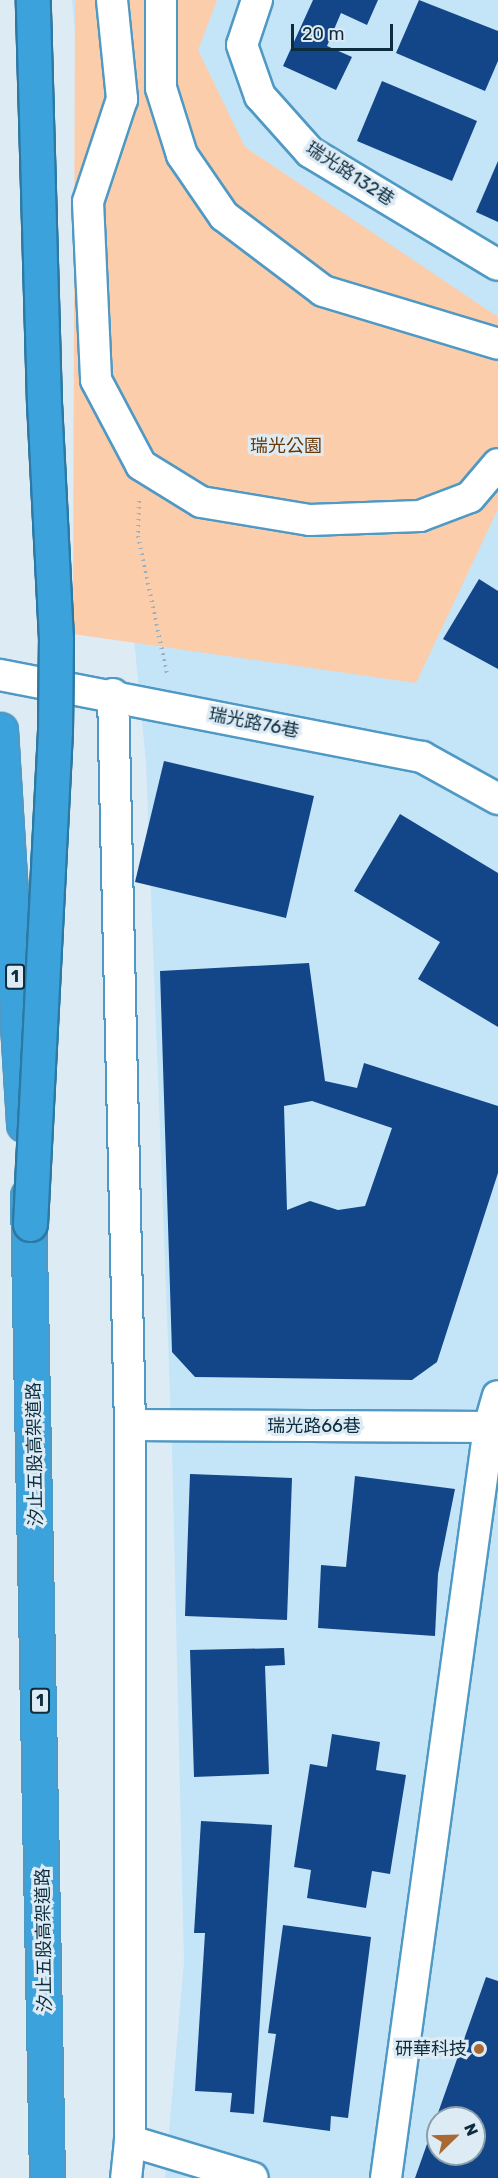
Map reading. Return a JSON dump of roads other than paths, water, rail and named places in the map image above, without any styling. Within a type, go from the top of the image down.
[{"type":"highway","points":[[30,1224],[55,732],[56,639],[44,393],[33,0]]},
{"type":"highway","name":"汐止五股高架道路","points":[[0,730],[30,1224],[47,2178]]},
{"type":"street","points":[[112,0],[122,99],[88,201],[96,380],[141,465],[201,502],[310,520],[420,516],[470,496],[498,464]]},
{"type":"street","points":[[161,0],[161,88],[182,155],[224,216],[323,291],[498,344]]},
{"type":"street","name":"瑞光路132巷","points":[[257,0],[242,45],[260,96],[310,152],[498,265]]},
{"type":"street","name":"瑞光路76巷","points":[[0,675],[113,694],[422,757],[498,799]]},
{"type":"street","points":[[113,694],[130,1425],[130,2141],[126,2178]]},
{"type":"street","points":[[386,2178],[498,1396]]},
{"type":"street","name":"瑞光路66巷","points":[[130,1425],[494,1429]]},
{"type":"street","points":[[130,2141],[253,2178]]},
{"type":"place","name":"研華科技","points":[[479,2049]]},
{"type":"park label","name":"瑞光公園","points":[[286,446]]}]
